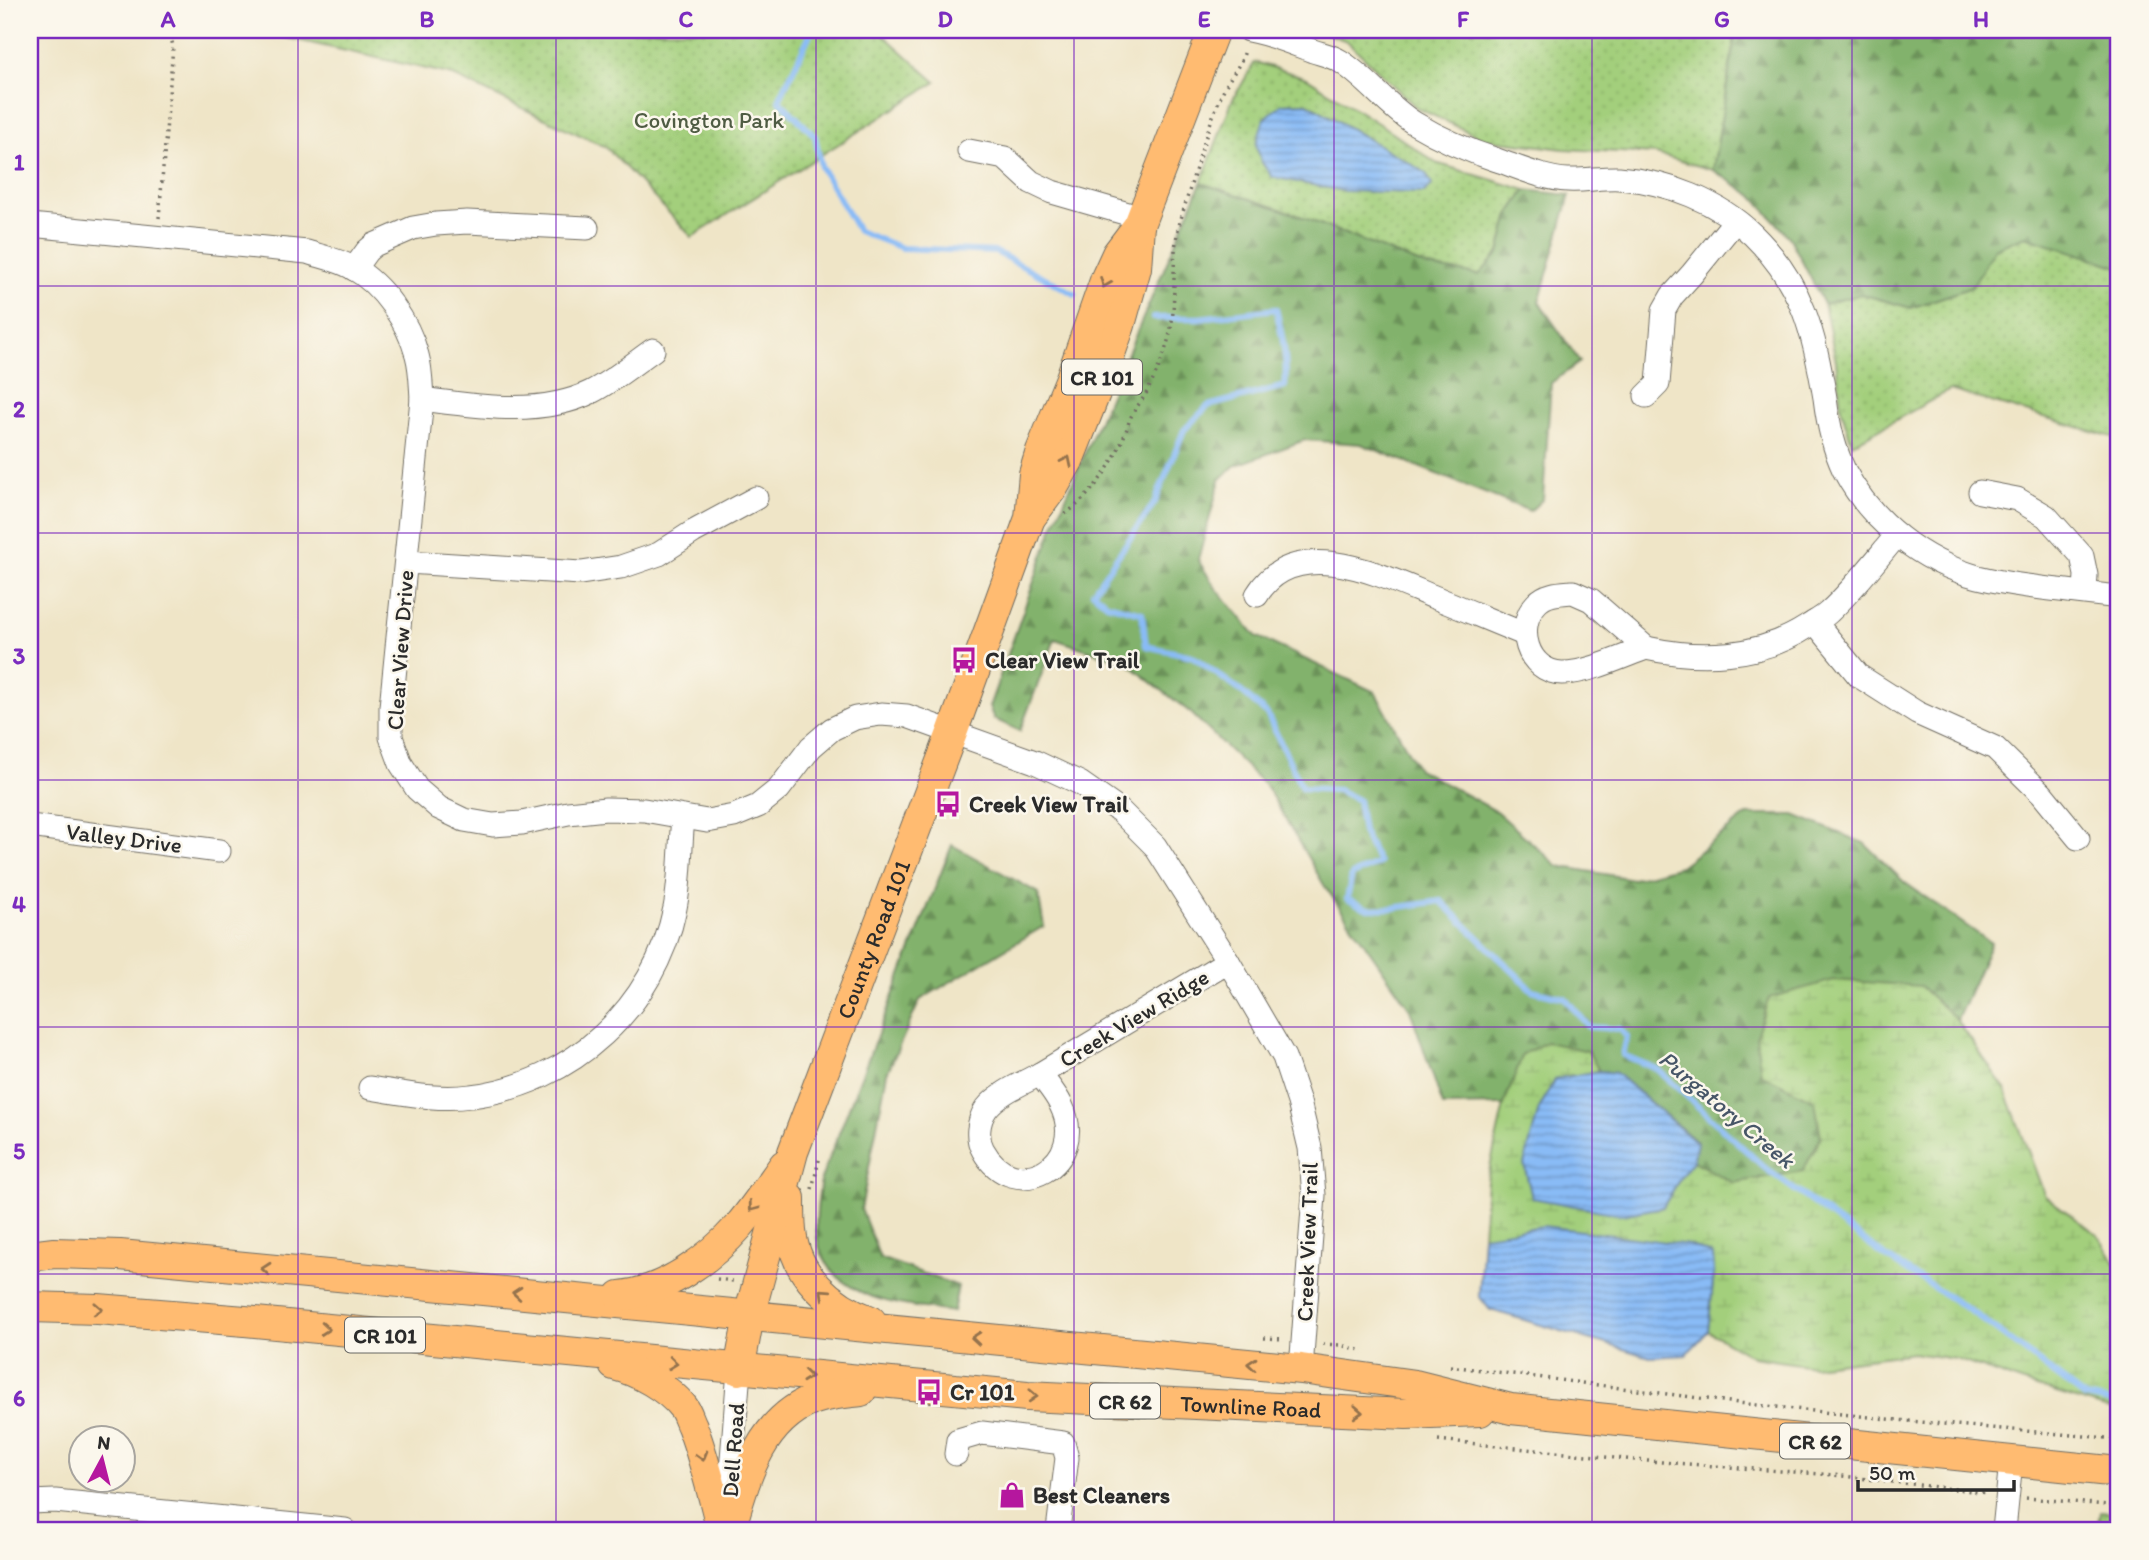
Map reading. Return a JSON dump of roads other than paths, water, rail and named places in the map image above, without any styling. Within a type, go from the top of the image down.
[{"type":"main road","name":"County Road 101","points":[[739,1370],[749,1316],[793,1152],[952,733],[1030,518],[1054,486],[1068,461],[1108,361],[1136,268],[1140,221],[1214,30]]},
{"type":"main road","name":"CR 101","points":[[585,1300],[633,1295],[669,1282],[703,1259],[738,1227],[793,1152]]},
{"type":"main road","points":[[793,1152],[791,1234],[807,1277],[841,1307],[867,1320],[907,1331]]},
{"type":"main road","name":"CR 101","points":[[30,1256],[54,1253],[120,1255],[749,1316]]},
{"type":"main road","name":"CR 101","points":[[30,1307],[111,1310],[739,1370]]},
{"type":"main road","name":"Townline Road","points":[[749,1316],[907,1331],[1302,1356],[1511,1409],[2119,1472]]},
{"type":"main road","points":[[560,1351],[624,1368],[652,1382],[685,1408],[701,1449],[726,1530]]},
{"type":"main road","name":"Townline Road","points":[[739,1370],[1027,1396],[1406,1414],[1511,1409]]},
{"type":"main road","points":[[726,1530],[756,1452],[770,1433],[792,1412],[812,1401],[840,1393],[902,1385]]},
{"type":"street","points":[[1249,30],[1338,59],[1413,122],[1488,157],[1545,176],[1569,180],[1618,178],[1654,183],[1688,194],[1722,211],[1751,233],[1776,260],[1795,290],[1810,324],[1832,437],[1845,470],[1881,520],[1897,535],[1928,556],[1969,574],[2119,597]]},
{"type":"street","points":[[969,151],[1005,158],[1031,182],[1052,192],[1140,221]]},
{"type":"street","points":[[1646,396],[1658,384],[1664,310],[1672,296],[1735,221]]},
{"type":"street","points":[[354,269],[374,245],[413,228],[436,224],[467,222],[587,229]]},
{"type":"street","name":"Clear View Drive","points":[[30,225],[307,252],[354,269],[390,301],[417,355],[422,399],[391,707],[391,737],[401,764],[416,789],[439,807],[464,820],[493,825],[607,809],[644,810],[707,821],[734,816],[758,806],[779,789],[811,747],[831,729],[855,718],[881,714],[906,716],[952,733]]},
{"type":"street","points":[[422,399],[486,406],[540,407],[566,402],[592,392],[653,351]]},
{"type":"street","points":[[1980,492],[2017,499],[2046,516],[2082,556],[2086,575],[2085,592]]},
{"type":"street","points":[[407,562],[581,573],[621,567],[659,554],[756,498]]},
{"type":"street","points":[[1646,648],[1576,672],[1558,673],[1541,666],[1528,652],[1524,634],[1529,616],[1538,601],[1556,593],[1573,592],[1591,600],[1646,648],[1671,654],[1713,656],[1753,650],[1792,636],[1827,614],[1855,586],[1897,535]]},
{"type":"street","points":[[1257,595],[1277,571],[1300,563],[1339,564],[1371,570],[1524,634]]},
{"type":"street","points":[[1815,622],[1860,676],[1917,713],[1995,748],[2042,794],[2078,838]]},
{"type":"street","name":"Creek View Trail","points":[[952,733],[1035,762],[1080,782],[1119,811],[1155,846],[1284,1058],[1311,1148],[1314,1195],[1302,1356]]},
{"type":"street","points":[[370,1088],[426,1097],[469,1097],[510,1088],[550,1072],[586,1050],[618,1021],[645,987],[663,948],[676,907],[683,818]]},
{"type":"street","name":"Valley Drive","points":[[30,826],[219,850]]},
{"type":"street","name":"Creek View Ridge","points":[[1040,1074],[1227,961]]},
{"type":"street","points":[[1040,1074],[1061,1104],[1068,1124],[1067,1145],[1058,1162],[1039,1175],[1020,1177],[1002,1173],[988,1160],[979,1143],[979,1125],[987,1108],[1040,1074]]},
{"type":"street","name":"Dell Road","points":[[726,1530],[739,1370]]},
{"type":"street","points":[[956,1454],[958,1440],[982,1433],[1063,1443],[1067,1458],[1058,1530]]},
{"type":"street","points":[[2004,1530],[2011,1461]]},
{"type":"street","points":[[30,1502],[55,1501],[345,1530]]},
{"type":"water","points":[[1307,103],[1426,173],[1432,185],[1424,193],[1343,191],[1272,177],[1261,161],[1256,144],[1264,119],[1282,104]]},
{"type":"water","points":[[1599,1071],[1616,1073],[1697,1143],[1693,1161],[1663,1207],[1622,1215],[1532,1198],[1524,1164],[1539,1109],[1555,1079]]},
{"type":"water","points":[[1543,1226],[1689,1245],[1713,1255],[1714,1273],[1708,1331],[1686,1355],[1650,1357],[1490,1310],[1479,1296],[1483,1235]]},
{"type":"waterway","name":"Purgatory Creek","points":[[812,30],[779,100],[815,136],[821,167],[858,231],[902,248],[996,252],[1075,294]]},
{"type":"waterway","name":"Purgatory Creek","points":[[1153,318],[1199,318],[1276,309],[1285,357],[1285,386],[1208,406],[1184,430],[1155,502],[1093,592],[1107,604],[1142,613],[1146,646],[1192,656],[1267,714],[1302,788],[1338,790],[1358,800],[1363,832],[1379,863],[1352,875],[1347,899],[1368,909],[1441,901],[1532,990],[1565,998],[1589,1027],[1620,1029],[1627,1037],[1623,1055],[1657,1069],[1765,1168],[1886,1257],[1975,1314],[2085,1397],[2119,1404]]},
{"type":"place","name":"Clear View Trail","points":[[964,660]]},
{"type":"place","name":"Creek View Trail","points":[[948,804]]},
{"type":"place","name":"Cr 101","points":[[929,1392]]},
{"type":"place","name":"Best Cleaners","points":[[1012,1495]]},
{"type":"park label","name":"Covington Park","points":[[709,120]]}]
